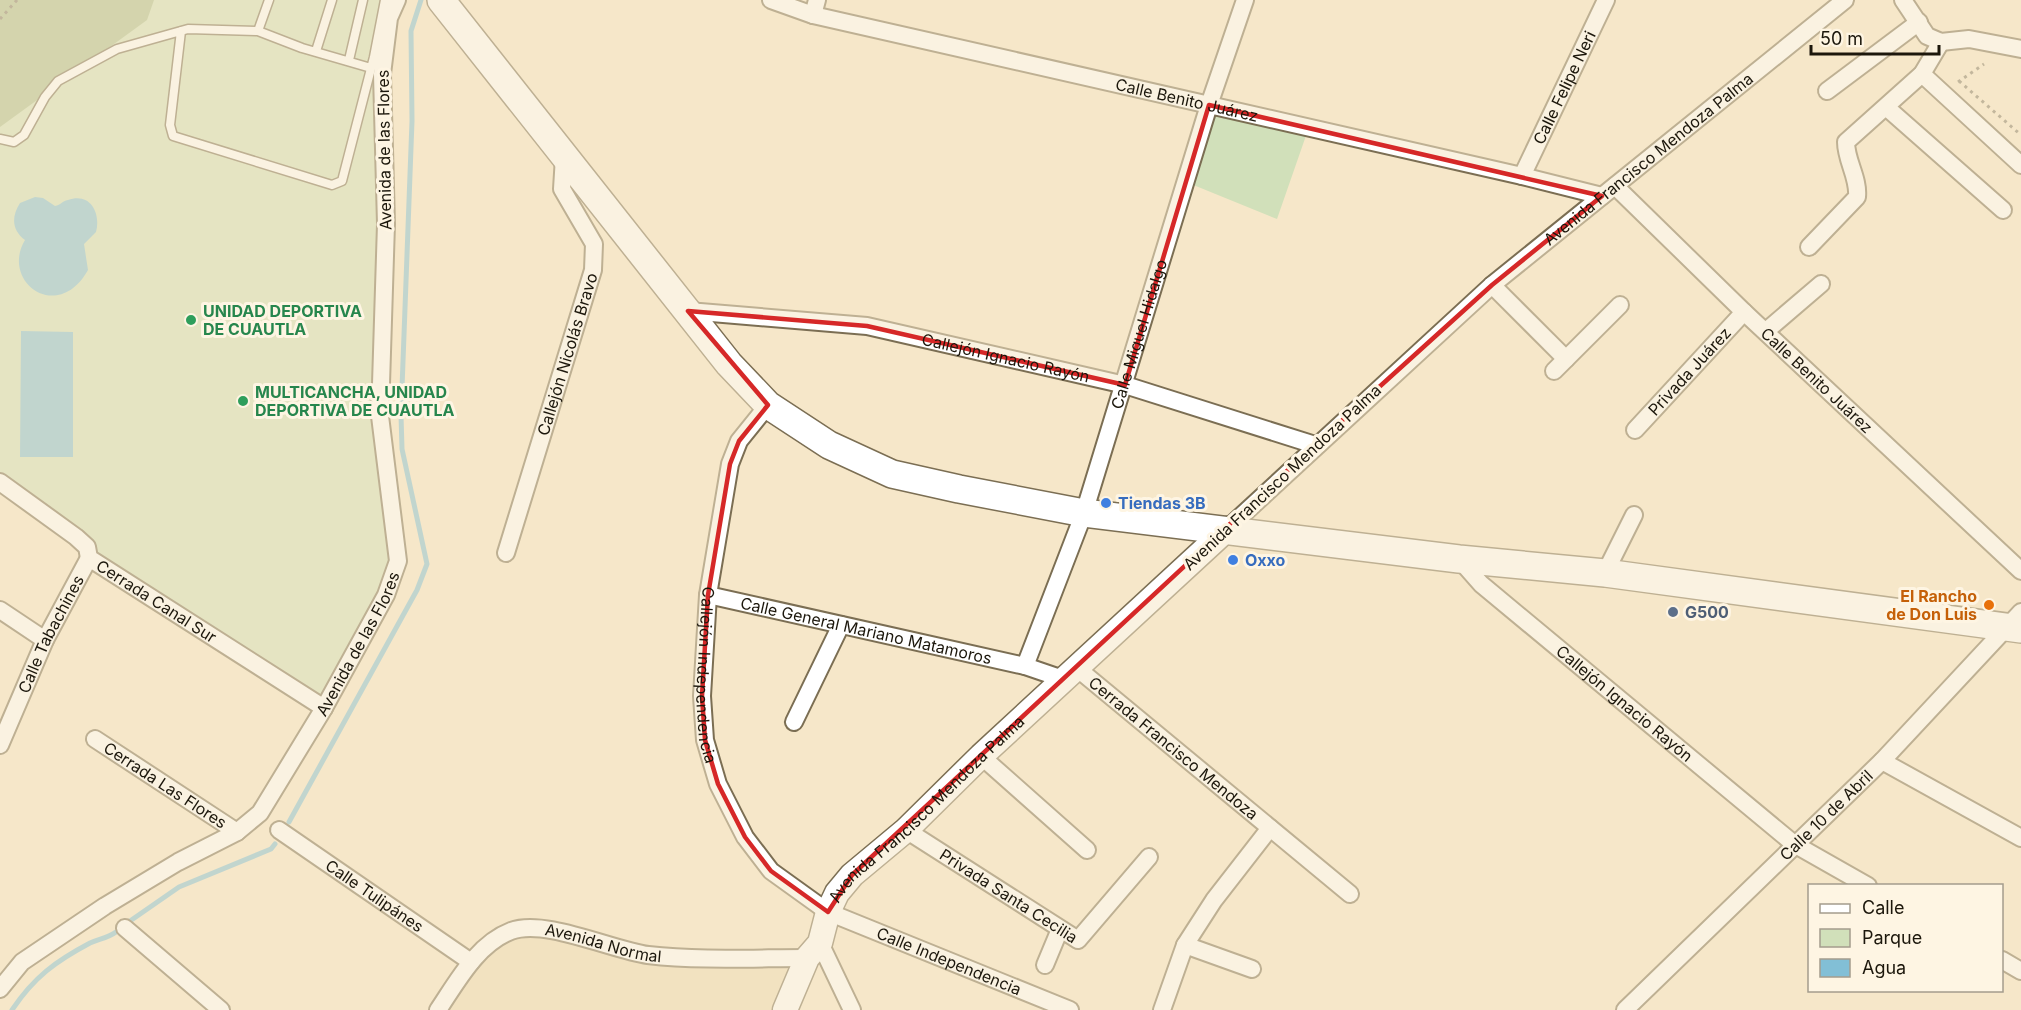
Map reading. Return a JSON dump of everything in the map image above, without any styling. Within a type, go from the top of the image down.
[{"type":"main road","points":[[441,0],[729,364],[768,405],[829,445],[892,474],[1084,513],[2016,623]]},
{"type":"street","name":"Avenida de las Flores","points":[[0,989],[22,962],[105,906],[178,862],[237,832],[260,813],[324,708],[386,595],[398,561],[380,416],[386,225],[382,74],[388,18],[397,0]]},
{"type":"street","name":"Calle Benito Juárez","points":[[771,0],[815,8],[1209,105],[1522,176],[1608,191],[1766,331],[2021,571]]},
{"type":"street","name":"Calle Miguel Hidalgo","points":[[1024,666],[1084,513],[1209,105],[1245,0]]},
{"type":"street","name":"Calle Felipe Neri","points":[[1522,176],[1606,0]]},
{"type":"street","name":"Avenida Francisco Mendoza Palma","points":[[784,1010],[814,950],[837,892],[852,875],[906,830],[981,756],[1072,674],[1315,445],[1492,285],[1845,0]]},
{"type":"street","points":[[1904,0],[1928,36],[1941,42],[1969,39],[2021,49]]},
{"type":"street","points":[[1827,90],[1919,22]]},
{"type":"street","points":[[1809,247],[1857,197],[1858,185],[1846,152],[1846,142],[1922,74],[1941,42]]},
{"type":"street","points":[[1922,74],[2021,165]]},
{"type":"street","points":[[1886,106],[2003,210]]},
{"type":"street","name":"Callejón Nicolás Bravo","points":[[507,554],[593,270],[594,244],[562,189],[564,157]]},
{"type":"street","points":[[1766,331],[1821,284]]},
{"type":"street","points":[[1492,285],[1560,365],[1620,305]]},
{"type":"street","name":"Callejón Ignacio Rayón","points":[[688,311],[867,326],[1125,385],[1315,445]]},
{"type":"street","name":"Privada Juárez","points":[[1635,430],[1744,312]]},
{"type":"street","name":"Callejón Independencia","points":[[768,405],[739,441],[730,464],[708,595],[702,696],[705,740],[718,784],[745,837],[771,871],[828,912]]},
{"type":"street","name":"Cerrada Canal Sur","points":[[0,482],[76,537],[87,547],[89,558],[324,708]]},
{"type":"street","points":[[1605,573],[1634,515]]},
{"type":"street","name":"Calle Tabachines","points":[[0,745],[45,640],[89,558]]},
{"type":"street","name":"Callejón Ignacio Rayón","points":[[1460,559],[1481,584],[1794,844],[1866,884]]},
{"type":"street","name":"Calle General Mariano Matamoros","points":[[708,595],[1024,666],[1072,674]]},
{"type":"street","points":[[0,610],[45,640]]},
{"type":"street","name":"Calle 10 de Abril","points":[[1634,1008],[1794,844],[1882,761],[2016,623]]},
{"type":"street","points":[[794,722],[842,625]]},
{"type":"street","name":"Cerrada Francisco Mendoza","points":[[1072,674],[1270,828],[1350,894]]},
{"type":"street","name":"Cerrada Las Flores","points":[[95,739],[237,832]]},
{"type":"street","points":[[981,756],[1087,850]]},
{"type":"street","points":[[1882,761],[2021,838]]},
{"type":"street","name":"Cerrada Francisco Mendoza","points":[[1162,1010],[1185,945],[1214,900],[1270,828]]},
{"type":"street","name":"Calle Tulipánes","points":[[279,830],[471,962]]},
{"type":"street","name":"Privada Santa Cecilia","points":[[906,830],[1078,940],[1149,856]]},
{"type":"street","name":"Calle Independencia","points":[[828,912],[1070,1010]]},
{"type":"street","name":"Avenida Normal","points":[[438,1010],[471,962],[491,944],[511,931],[532,926],[648,955],[814,950]]},
{"type":"street","points":[[124,928],[222,1010]]},
{"type":"street","points":[[1045,965],[1060,929]]},
{"type":"street","points":[[1185,945],[1252,969]]},
{"type":"street","points":[[814,950],[852,1010]]},
{"type":"street","points":[[2003,961],[2021,971]]},
{"type":"lane","points":[[258,32],[269,0]]},
{"type":"lane","points":[[316,51],[332,0]]},
{"type":"lane","points":[[349,60],[363,0]]},
{"type":"lane","points":[[181,31],[170,125],[172,136],[332,185],[342,181],[371,68],[385,0]]},
{"type":"lane","points":[[0,139],[14,142],[24,135],[45,97],[58,81],[117,49],[181,31],[258,32],[371,68]]},
{"type":"path","points":[[0,19],[17,0]]},
{"type":"path","points":[[1984,64],[1959,81],[2021,135]]},
{"type":"highlighted area","points":[[1209,105],[1602,196],[1492,285],[1315,445],[852,875],[828,912],[771,871],[745,837],[718,784],[705,740],[702,696],[708,595],[730,464],[739,441],[768,405],[688,311],[867,326],[1125,385]]},
{"type":"shaded area","points":[[511,931],[648,955],[807,958],[786,1010],[438,1010]]},
{"type":"green space","points":[[0,0],[154,0],[147,20],[0,127]]},
{"type":"green space","name":"UNIDAD DEPORTIVA DE CUAUTLA","points":[[59,0],[397,0],[389,18],[380,416],[398,561],[324,708],[89,558],[0,482],[0,95]]},
{"type":"green space","points":[[1209,105],[1309,127],[1277,219],[1186,182]]},
{"type":"water","points":[[35,197],[43,198],[55,206],[76,198],[83,199],[92,206],[97,218],[96,232],[84,244],[88,270],[76,286],[62,294],[48,295],[36,291],[26,282],[20,270],[19,256],[25,240],[15,228],[15,213],[20,203]]},
{"type":"water","points":[[21,331],[73,332],[73,457],[20,457]]},
{"type":"waterway","points":[[289,822],[417,590],[427,564],[402,449],[401,415],[412,121],[411,31],[421,0]]},
{"type":"waterway","points":[[130,921],[179,887],[271,849],[275,844]]},
{"type":"waterway","points":[[12,1010],[37,979],[56,963],[90,943],[116,932]]},
{"type":"place","name":"UNIDAD DEPORTIVA DE CUAUTLA","points":[[191,320]]},
{"type":"place","name":"MULTICANCHA, UNIDAD DEPORTIVA DE CUAUTLA","points":[[243,401]]},
{"type":"place","name":"Tiendas 3B","points":[[1106,503]]},
{"type":"place","name":"Oxxo","points":[[1233,560]]},
{"type":"place","name":"El Rancho de Don Luis","points":[[1989,605]]},
{"type":"place","name":"G500","points":[[1673,612]]}]
